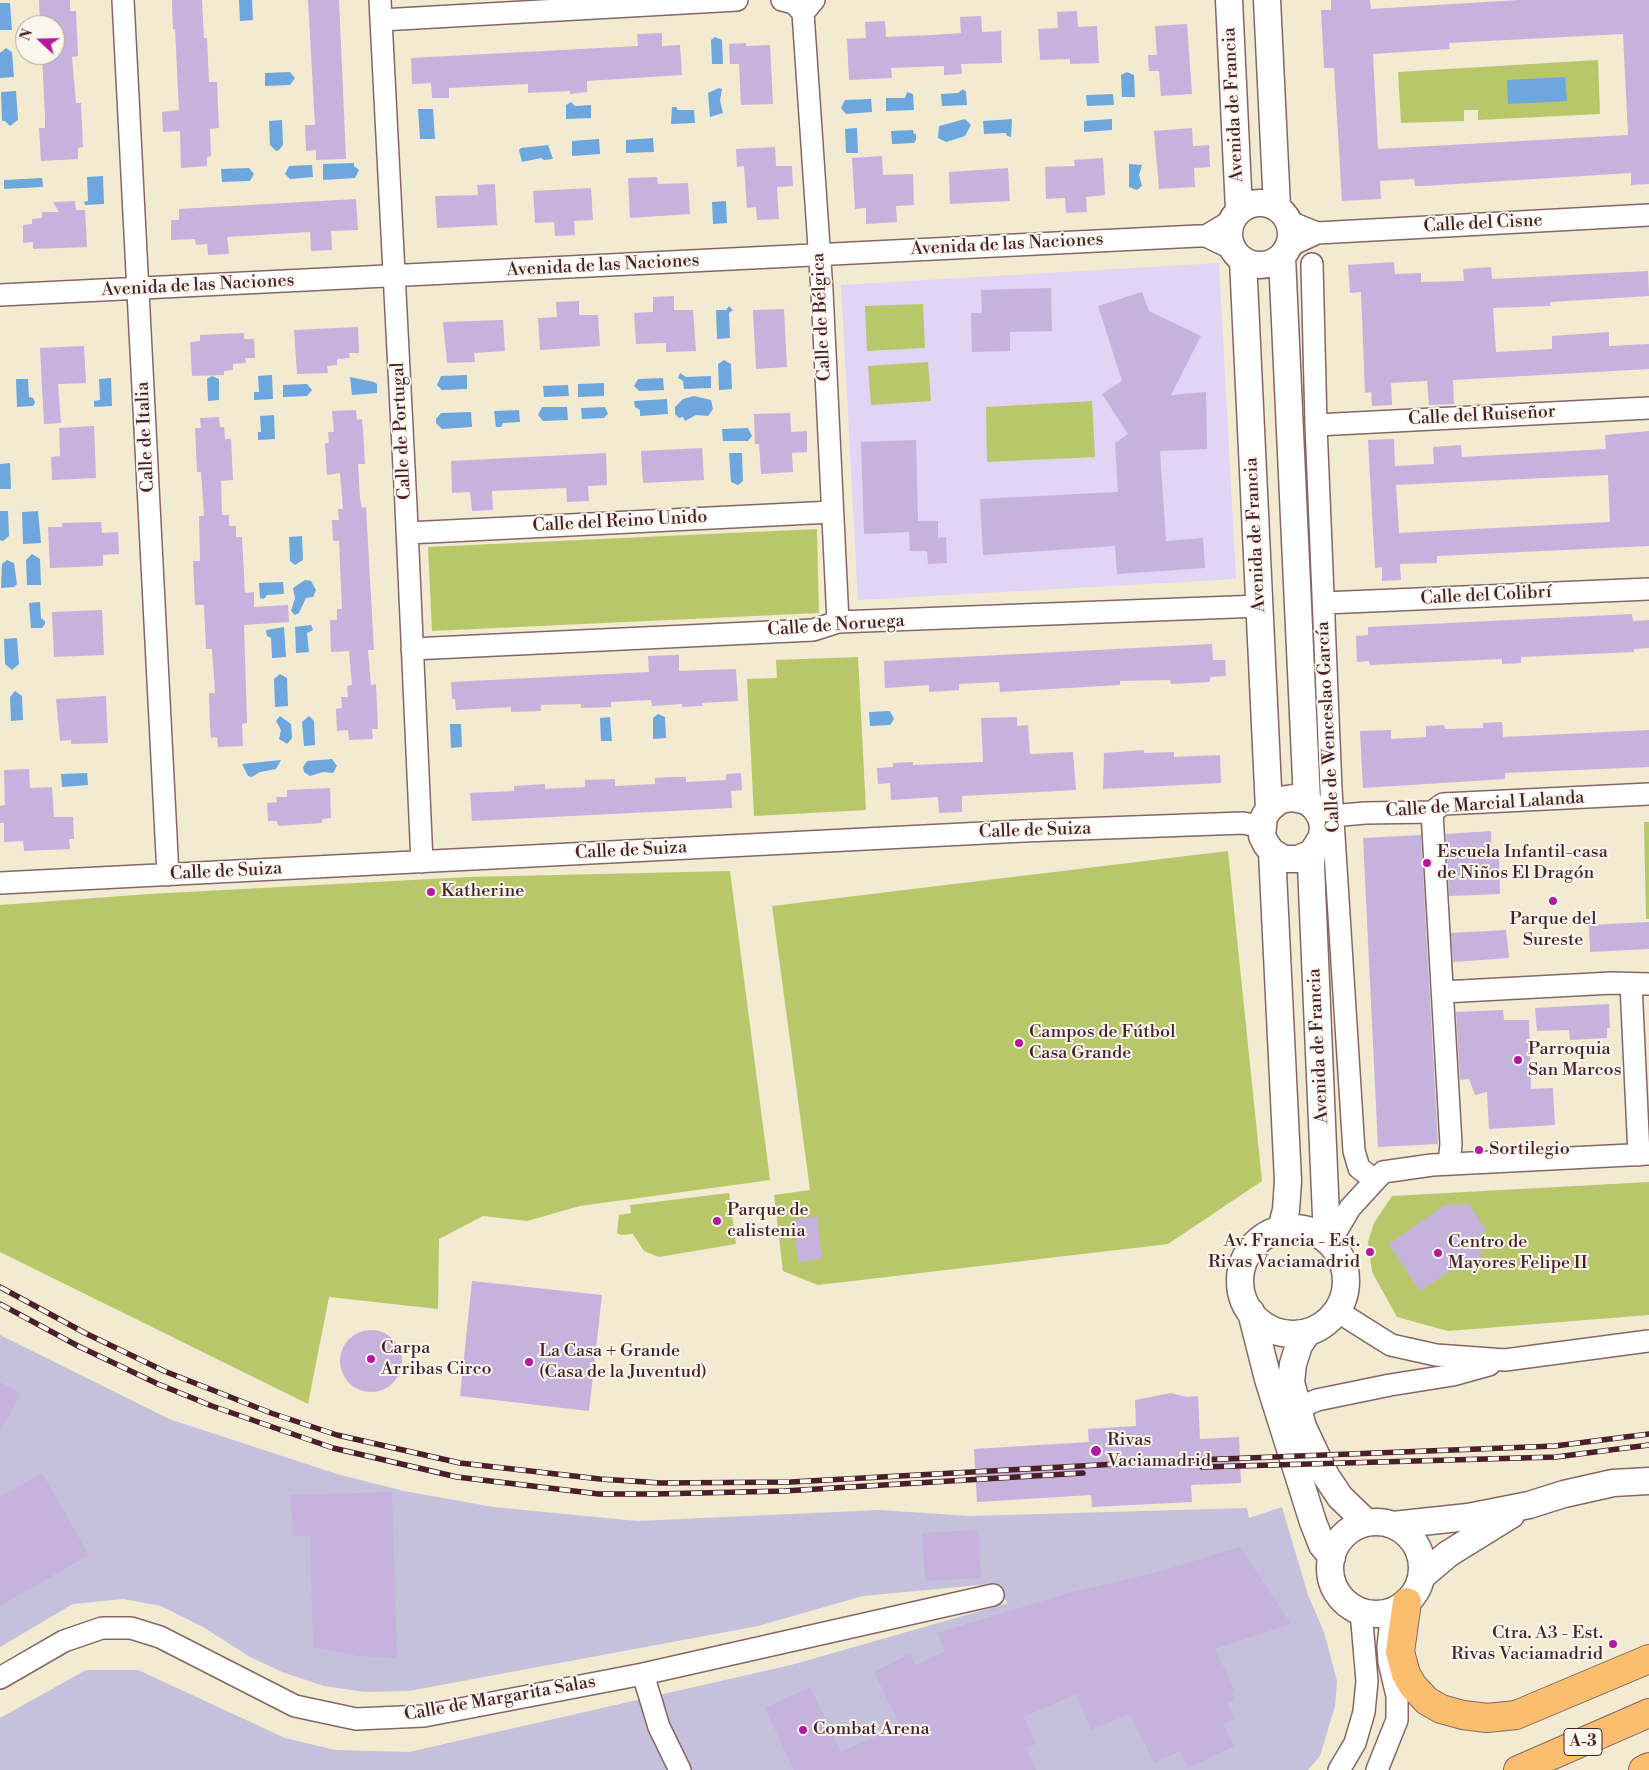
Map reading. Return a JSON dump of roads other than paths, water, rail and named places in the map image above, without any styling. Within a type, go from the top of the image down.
[{"type":"highway","points":[[1400,1607],[1400,1652],[1406,1674],[1413,1686],[1427,1701],[1441,1709],[1463,1715],[1487,1718],[1516,1715],[1649,1659]]},
{"type":"highway","name":"A-3","points":[[1518,1770],[1649,1713]]},
{"type":"highway","points":[[1643,1770],[1649,1767]]},
{"type":"street","name":"Calle de Italia","points":[[123,0],[168,874]]},
{"type":"street","points":[[380,10],[737,0]]},
{"type":"street","points":[[782,0],[809,6]]},
{"type":"street","name":"Avenida de Francia","points":[[1229,0],[1235,216]]},
{"type":"street","name":"Avenida de Francia","points":[[1267,0],[1284,233],[1322,837],[1312,853],[1329,1241]]},
{"type":"street","name":"Calle de Bélgica","points":[[809,6],[819,255],[838,622]]},
{"type":"street","name":"Calle de Portugal","points":[[380,10],[408,533],[422,862]]},
{"type":"street","points":[[1264,202],[1284,233],[1270,264],[1256,265],[1238,255],[1228,234],[1235,216],[1251,204],[1264,202]]},
{"type":"street","name":"Calle del Cisne","points":[[1284,233],[1317,233],[1649,215]]},
{"type":"street","name":"Avenida de las Naciones","points":[[0,295],[1206,236],[1235,216]]},
{"type":"street","name":"Avenida de las Naciones","points":[[1206,236],[1238,255]]},
{"type":"street","name":"Avenida de Francia","points":[[1238,255],[1260,606],[1265,818],[1262,836],[1272,852],[1288,1181],[1286,1210],[1281,1229]]},
{"type":"street","name":"Calle de Wenceslao García","points":[[1312,264],[1316,425],[1324,604],[1320,811],[1356,1162],[1359,1168],[1375,1180]]},
{"type":"street","name":"Calle del Ruiseñor","points":[[1316,425],[1649,408]]},
{"type":"street","name":"Calle del Reino Unido","points":[[408,533],[832,512]]},
{"type":"street","name":"Calle del Colibrí","points":[[1324,604],[1649,589]]},
{"type":"street","name":"Calle de Noruega","points":[[412,649],[814,630],[838,622],[1260,606]]},
{"type":"street","name":"Calle de Marcial Lalanda","points":[[1320,811],[1432,812],[1443,804],[1649,794]]},
{"type":"street","points":[[1265,818],[1280,800],[1293,798],[1320,811]]},
{"type":"street","points":[[1432,812],[1451,1144],[1449,1164]]},
{"type":"street","name":"Calle de Suiza","points":[[0,884],[1023,831],[1243,823],[1265,818]]},
{"type":"street","points":[[1272,852],[1284,858],[1298,859],[1312,853]]},
{"type":"street","points":[[1329,1241],[1350,1208],[1383,1172],[1449,1164],[1644,1154],[1640,984],[1612,983],[1443,992]]},
{"type":"street","points":[[1251,1312],[1262,1324],[1276,1331],[1292,1334],[1308,1332],[1322,1326],[1337,1311],[1344,1296],[1346,1271],[1340,1255],[1329,1241],[1306,1229],[1281,1229],[1257,1242],[1244,1260],[1241,1272],[1241,1290],[1251,1312],[1268,1379],[1313,1522],[1322,1545],[1332,1557]]},
{"type":"street","points":[[1337,1311],[1375,1337],[1403,1349],[1436,1355],[1505,1360]]},
{"type":"street","points":[[1308,1332],[1299,1345],[1293,1364],[1291,1382],[1302,1427],[1326,1476],[1340,1497],[1367,1523]]},
{"type":"street","points":[[1298,1408],[1317,1400],[1390,1384],[1453,1375],[1505,1360],[1649,1341]]},
{"type":"street","points":[[1393,1526],[1410,1522],[1436,1522],[1529,1505],[1604,1485],[1649,1481]]},
{"type":"street","points":[[1421,1577],[1448,1554],[1529,1505]]},
{"type":"street","points":[[1377,1770],[1397,1720],[1398,1696],[1389,1662],[1388,1647],[1400,1607],[1416,1590],[1421,1577],[1422,1561],[1416,1546],[1406,1534],[1393,1526],[1377,1522],[1367,1523],[1347,1533],[1339,1542],[1332,1557],[1330,1571],[1336,1590],[1344,1601],[1360,1611],[1376,1614],[1400,1607]]},
{"type":"street","name":"Calle de Margarita Salas","points":[[0,1678],[64,1641],[102,1628],[131,1628],[160,1637],[295,1706],[356,1719],[424,1716],[643,1674],[993,1595]]},
{"type":"street","points":[[1339,1770],[1355,1743],[1364,1712],[1368,1680],[1360,1611]]},
{"type":"street","points":[[643,1674],[659,1727],[680,1770]]},
{"type":"water","points":[[239,0],[252,0],[253,20],[240,21]]},
{"type":"water","points":[[0,3],[10,3],[12,30],[0,30]]},
{"type":"water","points":[[715,37],[722,40],[723,64],[712,64],[711,40]]},
{"type":"water","points":[[6,48],[12,52],[14,77],[0,78],[0,53]]},
{"type":"water","points":[[290,72],[295,78],[290,85],[265,86],[265,73]]},
{"type":"water","points":[[1127,72],[1134,75],[1135,97],[1122,97],[1121,75]]},
{"type":"water","points":[[1565,77],[1567,101],[1508,104],[1507,80]]},
{"type":"water","points":[[719,88],[722,89],[720,100],[723,113],[710,117],[708,93]]},
{"type":"water","points":[[963,89],[966,92],[967,105],[942,106],[941,94],[958,93]]},
{"type":"water","points":[[16,91],[18,120],[10,126],[5,121],[2,121],[1,92]]},
{"type":"water","points":[[907,92],[913,94],[914,110],[886,111],[886,98],[905,98]]},
{"type":"water","points":[[1113,94],[1114,105],[1087,106],[1086,95]]},
{"type":"water","points":[[871,99],[872,112],[846,114],[841,108],[845,100]]},
{"type":"water","points":[[571,102],[575,106],[591,105],[591,118],[566,119],[566,105]]},
{"type":"water","points":[[672,107],[676,107],[678,110],[694,110],[695,123],[671,124]]},
{"type":"water","points":[[418,109],[433,109],[435,139],[420,139]]},
{"type":"water","points":[[965,119],[971,125],[965,136],[946,142],[938,138],[939,126]]},
{"type":"water","points":[[1012,119],[1011,137],[1007,136],[1006,133],[984,134],[983,121]]},
{"type":"water","points":[[1112,119],[1112,130],[1084,132],[1084,121]]},
{"type":"water","points":[[282,120],[283,145],[276,151],[270,145],[269,121]]},
{"type":"water","points":[[857,128],[858,153],[846,153],[845,129]]},
{"type":"water","points":[[913,130],[914,134],[916,134],[914,143],[892,144],[891,131]]},
{"type":"water","points":[[653,138],[654,152],[626,153],[626,140]]},
{"type":"water","points":[[599,139],[600,154],[572,156],[572,141]]},
{"type":"water","points":[[548,145],[553,159],[544,160],[541,158],[522,162],[519,150],[521,148]]},
{"type":"water","points":[[354,163],[354,166],[359,170],[355,178],[323,180],[323,164]]},
{"type":"water","points":[[1129,164],[1142,165],[1139,175],[1142,186],[1137,190],[1129,187]]},
{"type":"water","points":[[312,165],[313,177],[290,179],[285,174],[289,166]]},
{"type":"water","points":[[249,168],[254,174],[250,181],[222,182],[221,169]]},
{"type":"water","points":[[103,176],[104,204],[85,205],[84,202],[88,201],[87,177]]},
{"type":"water","points":[[42,178],[43,187],[4,189],[4,180]]},
{"type":"water","points":[[726,201],[727,223],[713,224],[712,202]]},
{"type":"water","points":[[729,306],[733,310],[729,313],[730,338],[717,339],[716,310],[726,310]]},
{"type":"water","points":[[724,360],[731,364],[732,389],[719,390],[718,364]]},
{"type":"water","points":[[680,373],[686,377],[711,376],[711,388],[684,389],[683,381],[678,378]]},
{"type":"water","points":[[272,375],[273,399],[254,400],[254,392],[259,392],[258,376]]},
{"type":"water","points":[[467,375],[467,389],[442,390],[437,385],[441,376]]},
{"type":"water","points":[[212,376],[219,379],[219,400],[208,401],[207,379]]},
{"type":"water","points":[[350,377],[374,382],[377,384],[377,393],[352,395]]},
{"type":"water","points":[[111,378],[112,406],[94,407],[94,401],[100,400],[99,379]]},
{"type":"water","points":[[663,378],[664,390],[639,391],[634,386],[638,379]]},
{"type":"water","points":[[16,379],[28,379],[29,397],[33,398],[35,402],[33,406],[17,407]]},
{"type":"water","points":[[604,383],[604,396],[578,397],[578,384]]},
{"type":"water","points":[[307,384],[312,390],[307,396],[283,397],[283,385]]},
{"type":"water","points":[[568,385],[569,396],[544,397],[543,386]]},
{"type":"water","points":[[694,396],[711,400],[713,409],[708,416],[696,415],[685,421],[683,417],[679,418],[675,414],[675,407],[683,399]]},
{"type":"water","points":[[667,399],[668,414],[640,416],[640,410],[635,407],[634,401]]},
{"type":"water","points":[[542,407],[567,407],[568,420],[543,421],[538,415]]},
{"type":"water","points":[[605,407],[608,414],[604,418],[582,419],[581,408]]},
{"type":"water","points":[[519,410],[520,422],[503,423],[501,427],[496,427],[494,411]]},
{"type":"water","points":[[471,412],[472,427],[442,429],[436,423],[436,419],[441,413]]},
{"type":"water","points":[[274,415],[275,439],[258,440],[258,432],[261,432],[260,416]]},
{"type":"water","points":[[748,428],[752,436],[748,441],[723,441],[722,429]]},
{"type":"water","points":[[729,453],[742,453],[743,481],[738,485],[731,482]]},
{"type":"water","points":[[10,463],[11,489],[0,489],[0,464]]},
{"type":"water","points":[[0,511],[8,511],[9,536],[3,541],[0,540]]},
{"type":"water","points":[[38,511],[41,543],[23,544],[22,512]]},
{"type":"water","points":[[302,536],[303,560],[295,565],[290,561],[289,537]]},
{"type":"water","points":[[32,554],[40,559],[41,585],[27,585],[26,560]]},
{"type":"water","points":[[7,560],[14,563],[17,584],[14,587],[1,588],[2,564]]},
{"type":"water","points":[[305,580],[311,581],[316,590],[313,597],[306,598],[299,613],[295,615],[291,611],[295,598],[293,588]]},
{"type":"water","points":[[283,582],[284,594],[267,595],[264,599],[260,598],[259,583]]},
{"type":"water","points":[[40,602],[41,618],[45,621],[45,624],[42,628],[31,628],[29,603]]},
{"type":"water","points":[[311,625],[313,630],[307,633],[309,652],[296,653],[295,627]]},
{"type":"water","points":[[284,627],[286,657],[272,658],[271,638],[267,636],[266,630]]},
{"type":"water","points":[[17,638],[19,664],[12,670],[5,664],[4,639]]},
{"type":"water","points":[[280,674],[287,678],[288,706],[275,707],[274,679]]},
{"type":"water","points":[[15,691],[22,696],[23,720],[11,721],[10,697]]},
{"type":"water","points":[[890,711],[894,719],[890,725],[870,726],[869,712]]},
{"type":"water","points":[[658,714],[665,717],[666,738],[653,739],[653,718]]},
{"type":"water","points":[[280,716],[291,724],[292,738],[287,744],[279,739],[281,730],[276,721]]},
{"type":"water","points":[[309,716],[314,721],[315,745],[304,746],[302,722]]},
{"type":"water","points":[[610,717],[612,741],[601,741],[600,718]]},
{"type":"water","points":[[450,724],[461,724],[462,747],[451,748]]},
{"type":"water","points":[[332,759],[337,766],[333,773],[323,772],[310,776],[304,772],[303,767],[307,761]]},
{"type":"water","points":[[281,760],[276,769],[260,772],[252,777],[248,776],[242,764]]},
{"type":"water","points":[[87,773],[88,785],[62,787],[61,774]]},
{"type":"railway","points":[[0,1287],[85,1333],[164,1371],[271,1413],[337,1435],[460,1463],[600,1479],[661,1483],[791,1482],[1171,1461],[1555,1446],[1649,1434]]},
{"type":"railway","points":[[0,1304],[78,1346],[158,1384],[212,1406],[333,1448],[457,1477],[599,1494],[655,1494],[784,1491],[1083,1473]]},
{"type":"railway","points":[[1202,1467],[1556,1457],[1649,1445]]},
{"type":"place","name":"Escuela Infantil-casa de Niños El Dragón","points":[[1427,863]]},
{"type":"place","name":"Katherine","points":[[431,892]]},
{"type":"place","name":"Parque del Sureste","points":[[1553,901]]},
{"type":"place","name":"Campos de Fútbol Casa Grande","points":[[1019,1043]]},
{"type":"place","name":"Parroquia San Marcos","points":[[1518,1060]]},
{"type":"place","name":"Sortilegio","points":[[1479,1150]]},
{"type":"place","name":"Parque de calistenia","points":[[717,1221]]},
{"type":"place","name":"Av. Francia - Est. Rivas Vaciamadrid","points":[[1370,1252]]},
{"type":"place","name":"Centro de Mayores Felipe II","points":[[1438,1253]]},
{"type":"place","name":"Carpa Arribas Circo","points":[[371,1359]]},
{"type":"place","name":"La Casa + Grande (Casa de la Juventud)","points":[[529,1362]]},
{"type":"place","name":"Rivas Vaciamadrid","points":[[1096,1451]]},
{"type":"place","name":"Ctra. A3 - Est. Rivas Vaciamadrid","points":[[1613,1644]]},
{"type":"place","name":"Combat Arena","points":[[803,1730]]}]
